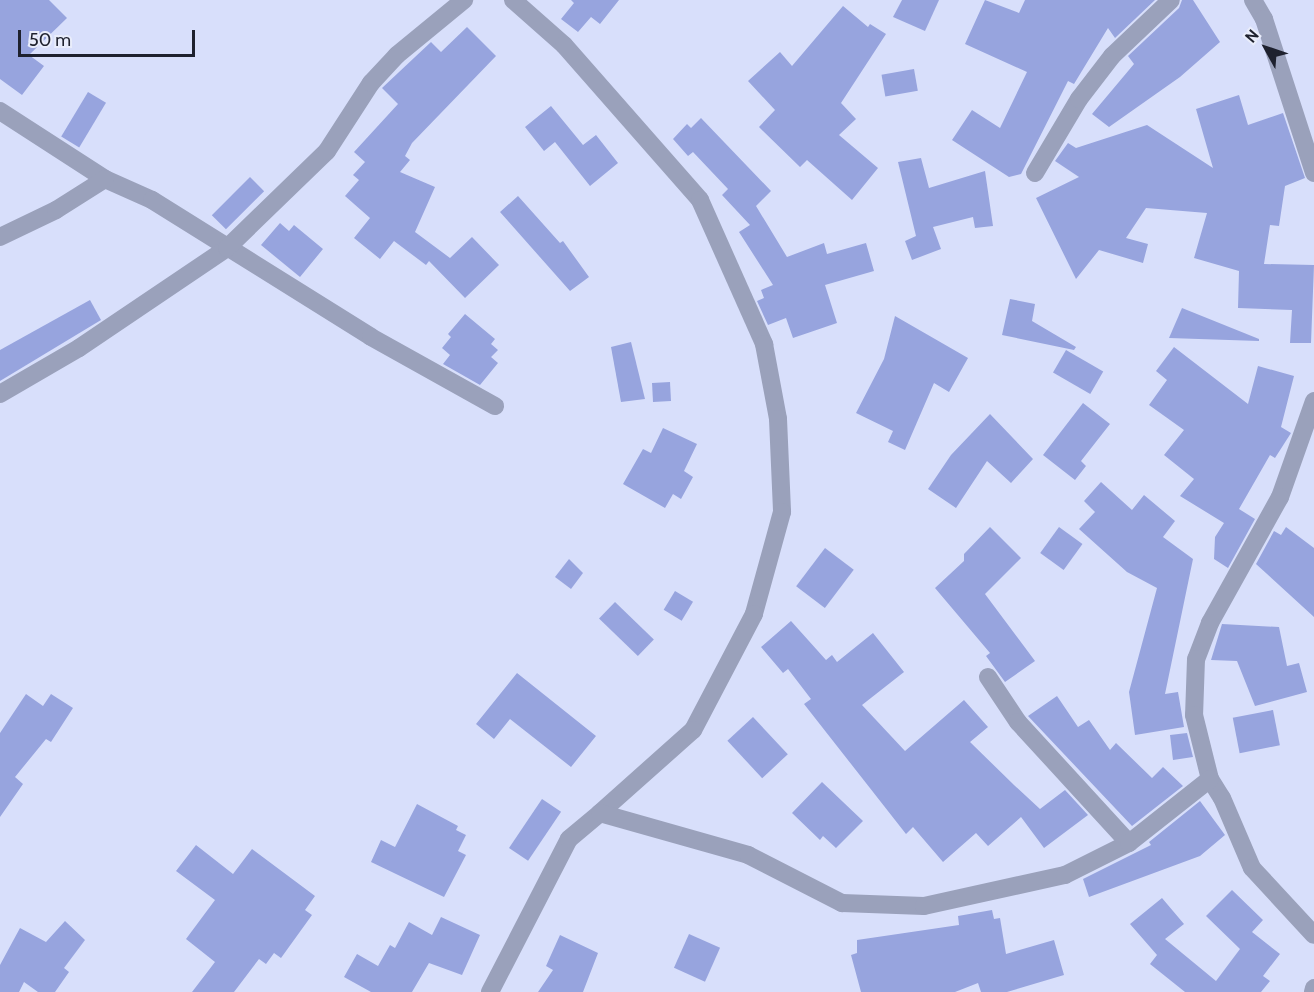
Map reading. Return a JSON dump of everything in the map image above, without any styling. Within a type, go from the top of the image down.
[{"type":"street","points":[[0,394],[80,348],[227,248],[327,151],[371,83],[390,62],[464,0]]},
{"type":"street","points":[[490,992],[569,839],[693,730],[754,614],[782,512],[778,419],[764,344],[700,200],[564,45],[513,0]]},
{"type":"street","points":[[1035,173],[1080,99],[1112,56],[1171,0]]},
{"type":"street","points":[[1253,0],[1264,19],[1314,173]]},
{"type":"street","points":[[0,111],[105,179],[152,200],[371,337],[495,406]]},
{"type":"street","points":[[0,237],[57,210],[105,179]]},
{"type":"street","points":[[1314,401],[1280,497],[1210,623],[1196,659],[1194,715],[1210,779],[1252,868],[1314,935]]},
{"type":"street","points":[[988,677],[1018,722],[1129,843]]},
{"type":"street","points":[[600,813],[748,855],[842,903],[924,906],[1065,875],[1129,843],[1210,779]]},
{"type":"building","points":[[0,0],[49,0],[67,18],[29,55],[44,66],[22,95],[0,79]]},
{"type":"building","points":[[571,0],[619,0],[600,24],[591,17],[578,32],[561,19],[574,3]]},
{"type":"building","points":[[902,0],[939,0],[925,31],[893,17]]},
{"type":"building","points":[[985,0],[1019,13],[1025,0],[1155,0],[1115,38],[1108,28],[1074,84],[1068,81],[1021,174],[1009,177],[952,140],[972,110],[1000,128],[1027,72],[965,44]]},
{"type":"building","points":[[1182,0],[1193,0],[1220,42],[1180,77],[1109,127],[1092,114],[1134,64],[1128,56],[1179,8]]},
{"type":"building","points":[[843,6],[868,27],[870,24],[886,34],[841,103],[856,119],[839,135],[878,168],[852,200],[807,160],[800,167],[759,127],[775,110],[748,81],[780,52],[792,66]]},
{"type":"building","points":[[467,27],[496,56],[412,143],[405,156],[410,160],[400,172],[435,187],[415,232],[450,258],[472,237],[499,265],[465,298],[429,261],[426,265],[394,241],[380,259],[354,238],[370,218],[345,196],[359,180],[353,175],[365,162],[354,152],[398,104],[382,88],[431,42],[441,52]]},
{"type":"building","points":[[914,69],[918,91],[885,96],[882,75]]},
{"type":"building","points":[[88,92],[106,103],[79,147],[61,137]]},
{"type":"building","points":[[1239,95],[1248,125],[1283,113],[1305,178],[1285,186],[1279,226],[1270,225],[1264,264],[1314,265],[1311,343],[1290,343],[1292,310],[1238,308],[1239,271],[1194,258],[1207,213],[1146,208],[1126,238],[1148,244],[1143,263],[1099,250],[1076,279],[1036,198],[1079,177],[1055,161],[1068,143],[1076,148],[1147,125],[1213,168],[1196,109]]},
{"type":"building","points":[[551,106],[583,145],[596,135],[618,163],[590,186],[555,142],[544,151],[525,127]]},
{"type":"building","points":[[701,118],[771,191],[756,206],[787,257],[824,243],[827,254],[866,243],[874,271],[825,285],[837,323],[793,338],[786,318],[768,325],[757,301],[764,298],[761,290],[773,285],[739,232],[750,225],[722,195],[728,189],[693,152],[688,156],[673,139],[687,124],[691,128]]},
{"type":"building","points":[[921,158],[929,188],[985,171],[993,226],[975,228],[973,217],[933,227],[941,249],[912,260],[905,241],[916,236],[898,162]]},
{"type":"building","points":[[250,177],[264,191],[226,229],[212,215]]},
{"type":"building","points":[[518,196],[560,243],[563,241],[589,277],[570,291],[500,212]]},
{"type":"building","points":[[280,223],[289,231],[294,225],[323,249],[300,277],[261,245]]},
{"type":"building","points":[[1010,299],[1035,304],[1032,321],[1076,347],[1074,350],[1002,335]]},
{"type":"building","points":[[90,300],[101,320],[0,381],[0,350]]},
{"type":"building","points":[[1182,308],[1259,339],[1259,341],[1169,338]]},
{"type":"building","points":[[465,314],[495,339],[491,344],[498,350],[491,357],[498,363],[480,385],[443,364],[450,355],[442,348],[451,337],[448,334]]},
{"type":"building","points":[[895,316],[968,358],[949,392],[934,383],[905,450],[888,442],[893,431],[856,413],[884,359]]},
{"type":"building","points":[[631,342],[645,399],[621,402],[611,347]]},
{"type":"building","points":[[1174,347],[1248,404],[1258,366],[1294,376],[1281,427],[1291,433],[1275,458],[1270,455],[1239,509],[1255,519],[1228,568],[1214,559],[1215,537],[1224,523],[1180,496],[1194,479],[1164,455],[1184,430],[1149,405],[1167,380],[1156,371]]},
{"type":"building","points":[[1066,350],[1103,372],[1090,394],[1053,373]]},
{"type":"building","points":[[670,382],[671,401],[653,402],[652,383]]},
{"type":"building","points":[[1083,403],[1110,424],[1081,461],[1086,466],[1075,480],[1043,455]]},
{"type":"building","points":[[990,414],[1033,459],[1011,483],[987,461],[956,508],[928,489],[951,455]]},
{"type":"building","points":[[663,428],[697,444],[684,471],[693,477],[681,499],[673,494],[665,508],[623,484],[643,449],[651,453]]},
{"type":"building","points":[[1101,482],[1132,510],[1144,495],[1175,521],[1163,537],[1193,559],[1165,694],[1178,692],[1184,727],[1135,735],[1129,692],[1157,588],[1127,572],[1079,529],[1095,512],[1084,501]]},
{"type":"building","points":[[990,527],[1021,558],[985,594],[1035,661],[1005,682],[986,656],[990,653],[935,588],[964,561],[964,554]]},
{"type":"building","points":[[1059,527],[1082,544],[1064,570],[1040,553]]},
{"type":"building","points":[[1286,527],[1314,548],[1314,617],[1256,564],[1274,531],[1281,535]]},
{"type":"building","points":[[825,548],[854,570],[825,608],[796,586]]},
{"type":"building","points":[[569,559],[583,573],[571,589],[555,577]]},
{"type":"building","points":[[675,591],[693,602],[682,621],[664,610]]},
{"type":"building","points":[[615,602],[654,640],[638,656],[599,619]]},
{"type":"building","points":[[791,621],[826,660],[832,655],[837,662],[873,633],[904,672],[862,705],[905,751],[964,700],[988,727],[970,742],[1014,785],[1040,809],[1065,790],[1088,815],[1044,848],[1021,817],[988,846],[976,833],[943,862],[913,827],[906,834],[804,704],[811,699],[788,669],[783,673],[761,647]]},
{"type":"building","points":[[1222,624],[1279,627],[1287,666],[1299,663],[1307,692],[1255,706],[1237,661],[1211,660]]},
{"type":"building","points":[[517,673],[596,736],[571,767],[510,719],[494,739],[476,724]]},
{"type":"building","points":[[26,694],[43,706],[51,694],[73,708],[51,742],[46,739],[15,777],[23,784],[0,817],[0,733]]},
{"type":"building","points":[[1057,696],[1078,727],[1089,720],[1110,750],[1116,743],[1152,778],[1163,767],[1183,786],[1132,826],[1028,716]]},
{"type":"building","points":[[1273,710],[1280,745],[1240,753],[1233,718]]},
{"type":"building","points":[[753,717],[788,754],[762,778],[727,741]]},
{"type":"building","points":[[1187,733],[1193,757],[1173,760],[1170,735]]},
{"type":"building","points":[[822,782],[863,821],[836,848],[823,836],[820,840],[792,813]]},
{"type":"building","points":[[542,799],[561,812],[528,861],[509,848]]},
{"type":"building","points":[[1200,801],[1225,835],[1200,856],[1089,897],[1083,879],[1151,845],[1149,842]]},
{"type":"building","points":[[417,804],[458,826],[456,830],[466,835],[458,851],[466,855],[444,897],[371,862],[381,840],[395,847]]},
{"type":"building","points":[[196,845],[233,874],[252,849],[315,896],[305,910],[312,915],[281,958],[274,953],[266,964],[259,959],[234,992],[192,992],[215,962],[186,939],[215,900],[176,871]]},
{"type":"building","points":[[1232,890],[1263,920],[1252,932],[1280,954],[1263,976],[1270,981],[1261,992],[1185,992],[1150,964],[1157,955],[1130,924],[1162,898],[1184,924],[1165,939],[1216,981],[1240,949],[1206,916]]},
{"type":"building","points":[[992,910],[994,919],[1000,918],[1006,954],[1054,940],[1064,975],[1007,992],[981,992],[978,983],[955,992],[861,992],[851,955],[857,953],[857,940],[959,925],[958,916]]},
{"type":"building","points":[[441,917],[480,935],[462,975],[429,963],[412,992],[371,992],[344,977],[357,954],[378,966],[390,945],[395,948],[409,922],[432,935]]},
{"type":"building","points":[[65,921],[85,940],[64,968],[69,972],[55,992],[38,992],[24,982],[19,992],[0,992],[0,965],[20,928],[46,942]]},
{"type":"building","points":[[689,934],[720,948],[705,982],[674,968]]},
{"type":"building","points":[[560,935],[598,953],[583,992],[538,992],[553,970],[546,966]]}]
